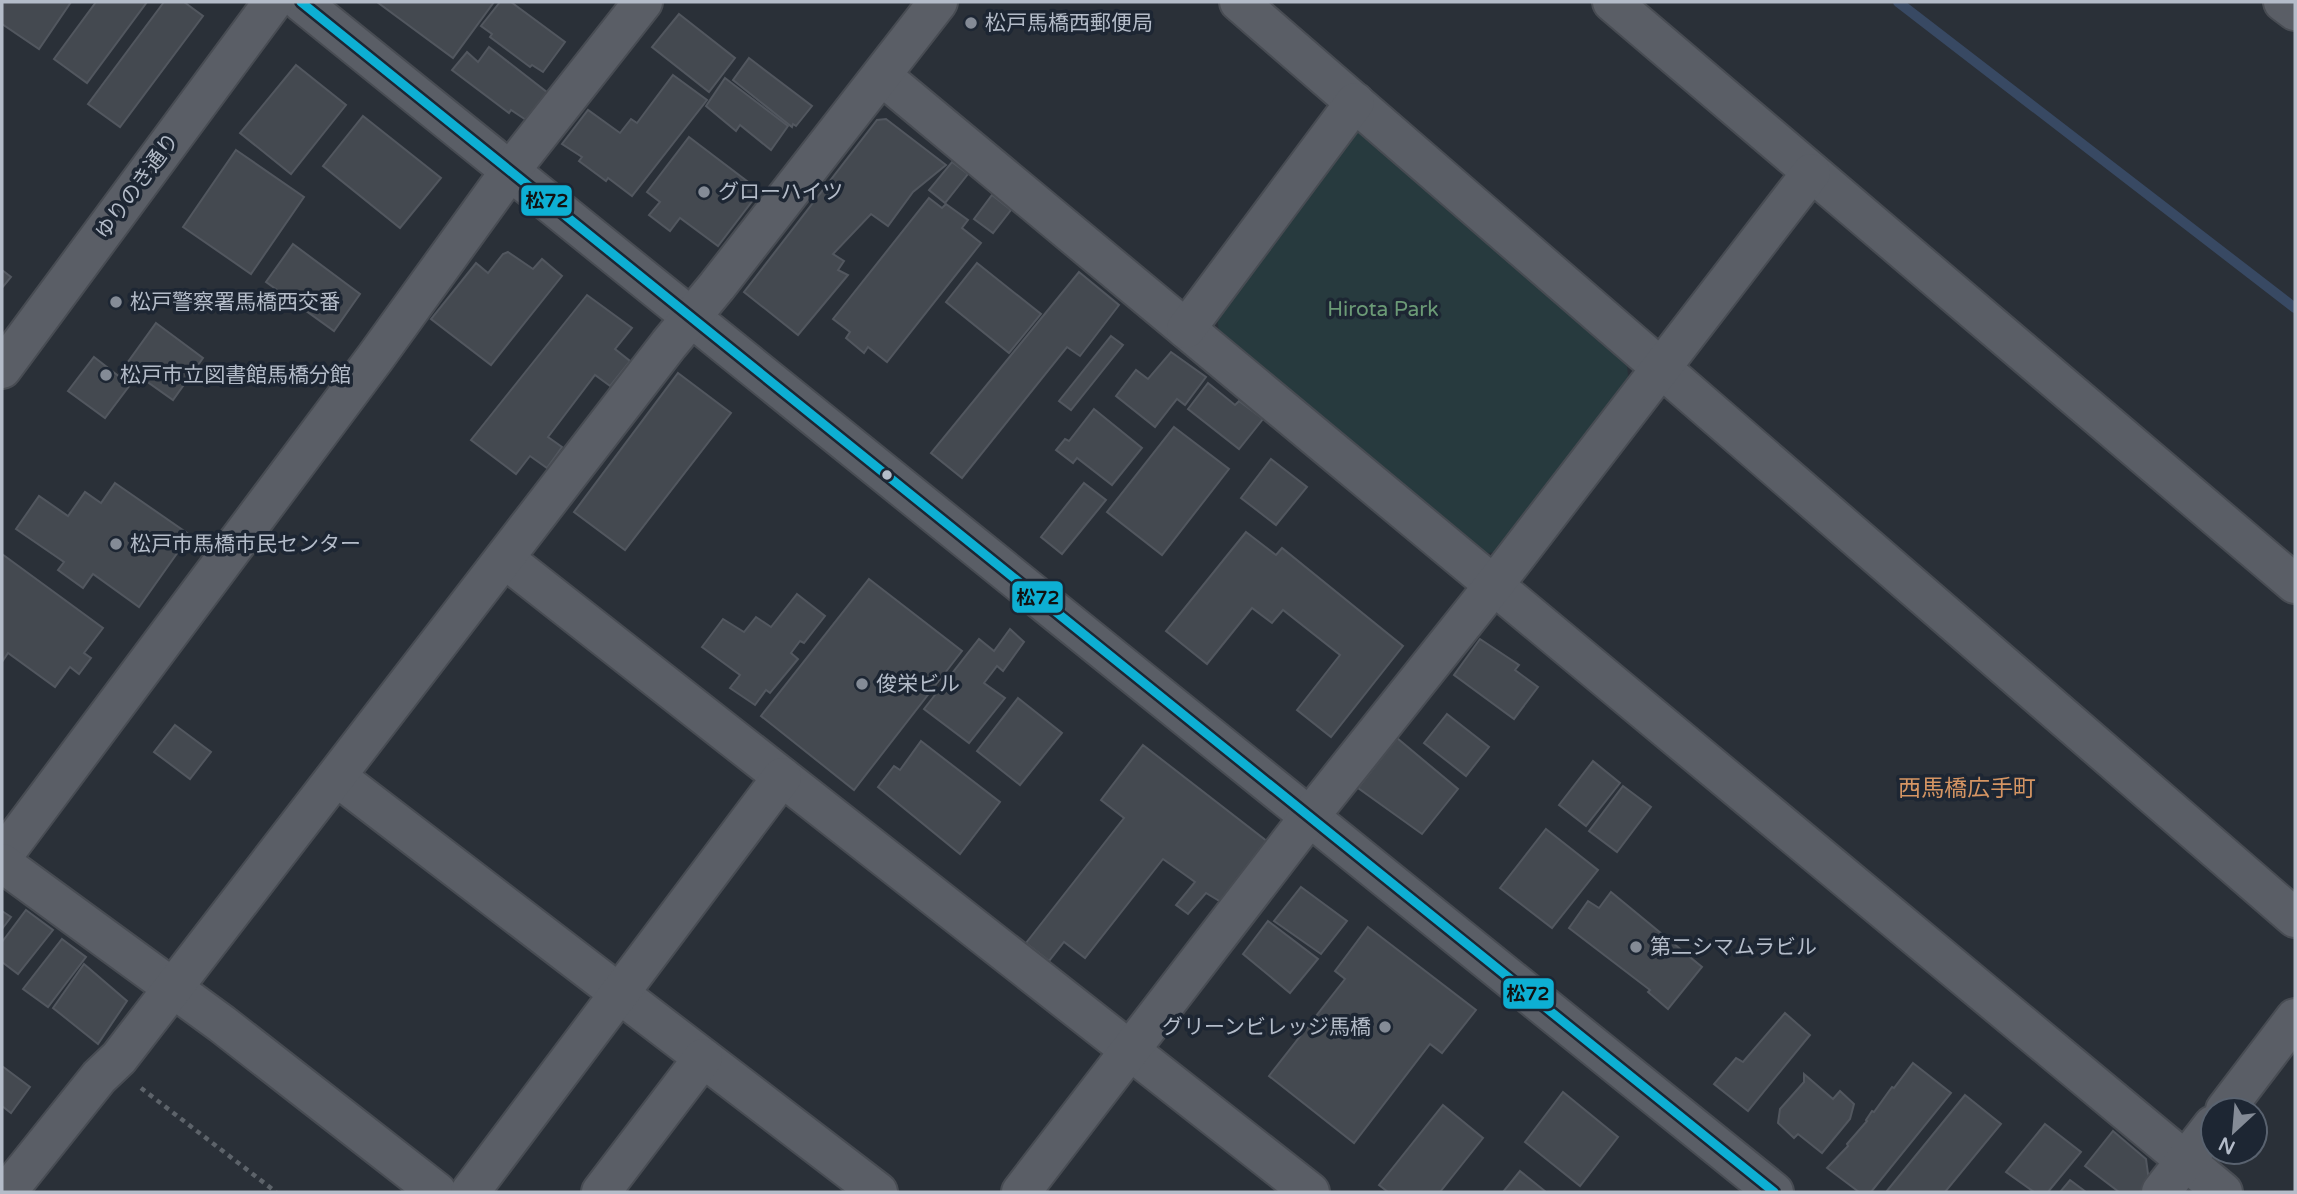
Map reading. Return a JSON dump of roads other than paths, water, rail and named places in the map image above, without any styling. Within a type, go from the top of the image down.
[{"type":"street","name":"ゆりのき通り","points":[[2,369],[273,2]]},
{"type":"street","points":[[301,2],[1774,1192]]},
{"type":"street","points":[[2,857],[375,358],[510,171],[643,2]]},
{"type":"street","points":[[7,1192],[99,1077],[119,1058],[690,318],[938,2]]},
{"type":"street","points":[[1239,2],[2295,918]]},
{"type":"street","points":[[1612,2],[2295,584]]},
{"type":"street","points":[[2283,2],[2295,11]]},
{"type":"street","points":[[882,76],[2223,1192]]},
{"type":"street","points":[[1186,329],[1355,103]]},
{"type":"street","points":[[1021,1192],[1811,173]]},
{"type":"street","points":[[505,559],[1311,1192]]},
{"type":"street","points":[[337,777],[878,1192]]},
{"type":"street","points":[[470,1192],[782,777]]},
{"type":"street","points":[[2,863],[222,1024],[437,1192]]},
{"type":"street","points":[[2236,1096],[2295,1018]]},
{"type":"street","points":[[601,1192],[703,1058]]},
{"type":"street","points":[[2161,1192],[2199,1143]]},
{"type":"waterway","points":[[1898,2],[2295,308]]},
{"type":"place","name":"松戸馬橋西郵便局","points":[[971,23]]},
{"type":"place","name":"グローハイツ","points":[[704,192]]},
{"type":"place","name":"松戸警察署馬橋西交番","points":[[116,302]]},
{"type":"place","name":"松戸市立図書館馬橋分館","points":[[106,375]]},
{"type":"place","name":"松戸市馬橋市民センター","points":[[116,544]]},
{"type":"place","name":"俊栄ビル","points":[[862,684]]},
{"type":"place","name":"第二シマムラビル","points":[[1636,947]]},
{"type":"place","name":"グリーンビレッジ馬橋","points":[[1385,1027]]},
{"type":"district","name":"西馬橋広手町","points":[[1967,788]]},
{"type":"park label","name":"Hirota Park","points":[[1383,309]]}]
